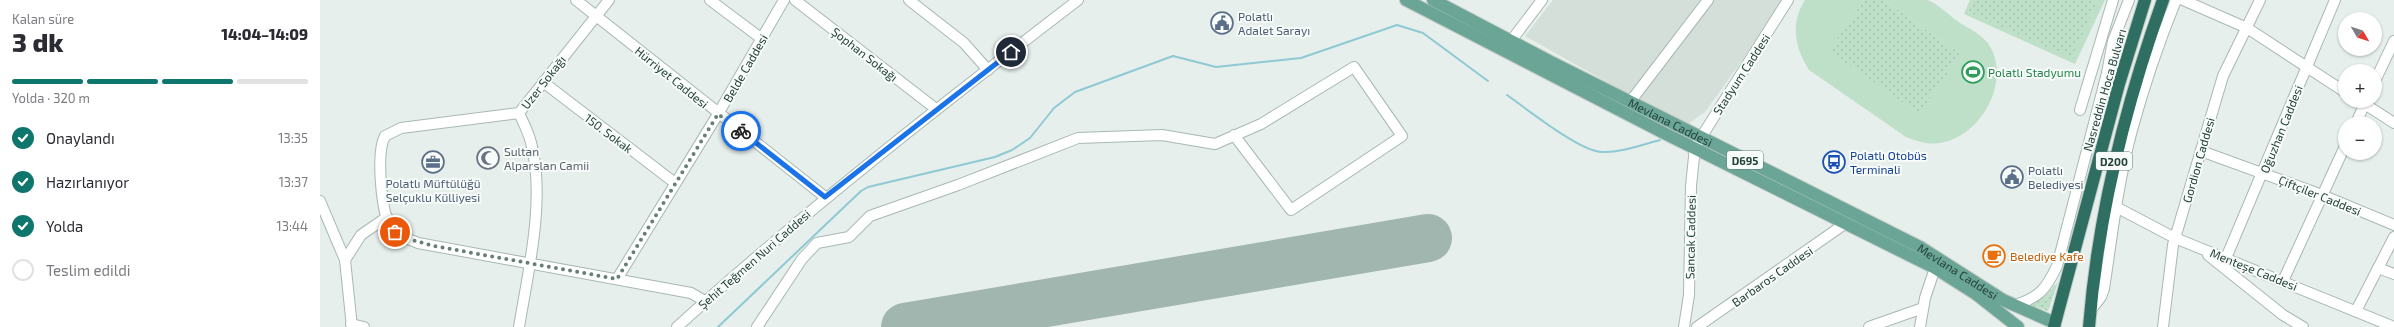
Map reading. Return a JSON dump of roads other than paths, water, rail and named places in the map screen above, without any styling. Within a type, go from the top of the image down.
[{"type":"highway","name":"Nasreddin Hoca Bulvarı","points":[[2058,326],[2103,142],[2145,0]]},
{"type":"highway","name":"D200","points":[[2089,327],[2099,232],[2113,168],[2132,95],[2163,0]]},
{"type":"main road","name":"Mevlana Caddesi","points":[[1406,0],[1697,143],[1920,247],[2015,305],[2058,326]]},
{"type":"main road","name":"Mevlana Caddesi","points":[[1433,0],[1630,102],[1697,143],[1846,223],[1935,268],[1976,294],[2018,327]]},
{"type":"street","name":"Hürriyet Caddesi","points":[[576,0],[718,114],[825,197]]},
{"type":"street","name":"Uzer Sokağı","points":[[387,217],[381,179],[380,147],[385,136],[401,128],[519,113],[608,0]]},
{"type":"street","points":[[710,0],[762,39]]},
{"type":"street","name":"Belde Caddesi","points":[[617,279],[718,114],[784,0]]},
{"type":"street","name":"Şophan Sokağı","points":[[795,0],[936,109]]},
{"type":"street","points":[[909,0],[964,43],[988,70]]},
{"type":"street","name":"Şehit Teğmen Nuri Caddesi","points":[[677,327],[825,197],[988,70],[1066,4],[1078,0]]},
{"type":"street","points":[[1511,41],[1542,0]]},
{"type":"street","points":[[1630,102],[1708,0]]},
{"type":"street","name":"Stadyum Caddesi","points":[[1697,143],[1788,0]]},
{"type":"street","points":[[2080,110],[2114,0]]},
{"type":"street","points":[[2015,305],[2035,298],[2044,290],[2054,271],[2107,73],[2113,41],[2129,0]]},
{"type":"street","points":[[2090,311],[2101,297],[2104,289],[2116,207],[2132,131],[2160,41],[2176,0]]},
{"type":"street","points":[[2183,0],[2247,28],[2338,88]]},
{"type":"street","name":"Gordion Caddesi","points":[[2164,327],[2175,238],[2223,76],[2260,0]]},
{"type":"street","name":"Oğuzhan Caddesi","points":[[2226,258],[2335,0]]},
{"type":"street","points":[[2382,66],[2394,40]]},
{"type":"street","points":[[757,327],[802,259],[816,243],[849,237],[870,216],[958,185],[1078,138],[1162,135],[1215,144],[1234,135],[1261,124],[1354,67],[1402,136],[1291,210],[1234,135]]},
{"type":"street","name":"150. Sokak","points":[[543,82],[675,183]]},
{"type":"street","points":[[2372,108],[2394,123]]},
{"type":"street","points":[[519,113],[530,139],[536,171],[536,200],[530,263],[519,327]]},
{"type":"street","points":[[2089,138],[2103,142]]},
{"type":"street","name":"Sancak Caddesi","points":[[1684,327],[1689,295],[1691,186],[1697,143]]},
{"type":"street","name":"Çiftçiler Caddesi","points":[[2201,151],[2322,195],[2394,225]]},
{"type":"street","points":[[2283,281],[2338,160]]},
{"type":"street","points":[[320,201],[345,260],[351,326],[364,327]]},
{"type":"street","name":"Menteşe Caddesi","points":[[2116,207],[2175,238],[2394,327]]},
{"type":"street","points":[[345,260],[361,235],[387,217],[395,232],[418,243],[691,293],[705,301]]},
{"type":"street","name":"Barbaros Caddesi","points":[[1700,326],[1846,223]]},
{"type":"street","points":[[2356,311],[2394,237]]},
{"type":"street","points":[[2199,247],[2283,315],[2303,327]]},
{"type":"street","points":[[1920,327],[1923,308],[1935,268]]},
{"type":"street","points":[[2378,268],[2394,274]]},
{"type":"street","points":[[1869,327],[1923,308]]},
{"type":"waterway","points":[[718,327],[861,191],[868,187],[995,157],[1012,150],[1030,138],[1054,108],[1075,92],[1173,56],[1216,67],[1301,58],[1397,25],[1423,33],[1488,81]]},
{"type":"waterway","points":[[1507,95],[1566,137],[1591,150],[1601,152],[1616,151],[1660,140]]},
{"type":"place","name":"Polatlı Adalet Sarayı","points":[[1222,23]]},
{"type":"place","name":"Polatlı Stadyumu","points":[[1973,72]]},
{"type":"place","name":"Sultan Alparslan Camii","points":[[488,158]]},
{"type":"place","name":"Polatlı Müftülüğü Selçuklu Külliyesi","points":[[433,162]]},
{"type":"place","name":"Polatlı Otobüs Terminali","points":[[1834,162]]},
{"type":"place","name":"Polatlı Belediyesi","points":[[2012,177]]},
{"type":"place","name":"Belediye Kafe","points":[[1994,256]]}]
